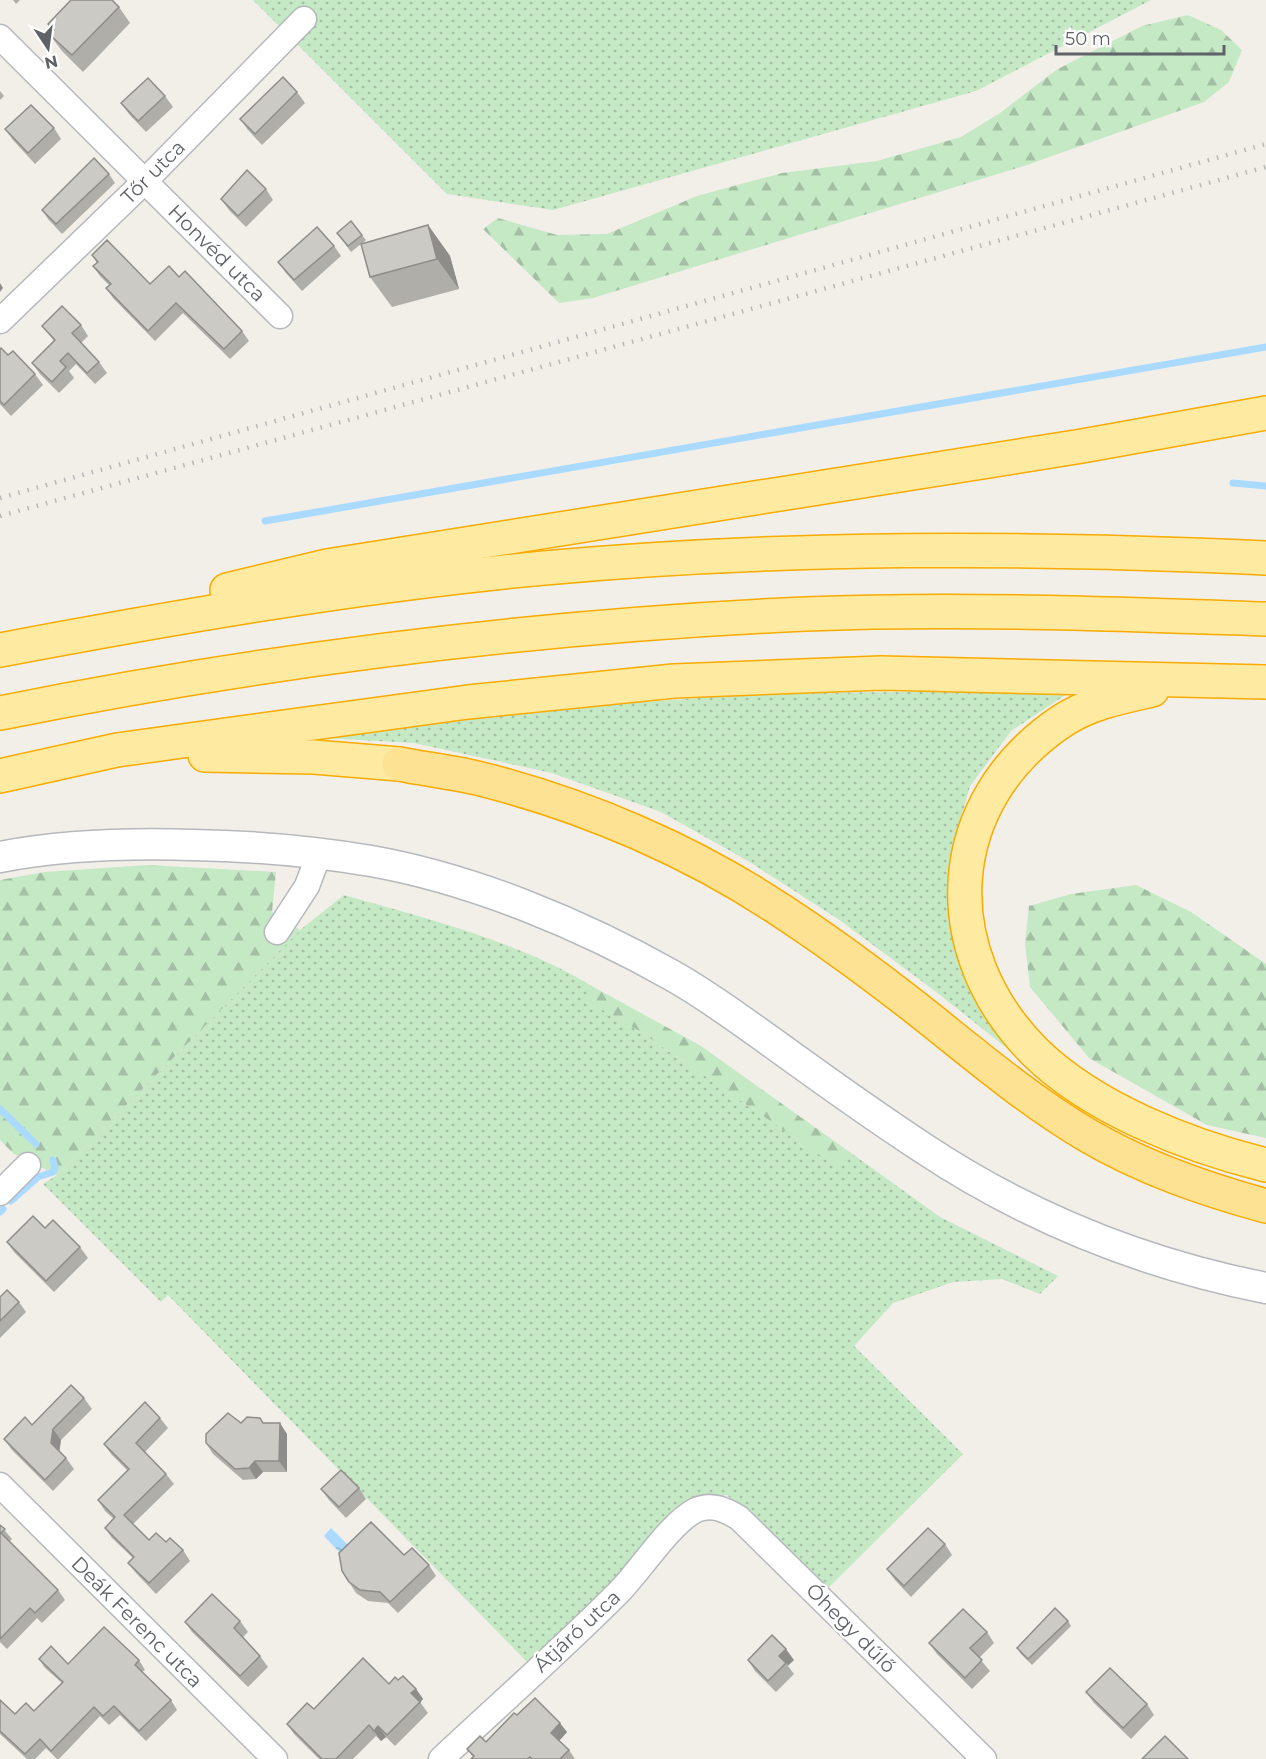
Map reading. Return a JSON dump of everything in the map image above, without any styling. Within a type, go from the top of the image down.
[{"type":"highway","points":[[99,631],[207,594],[327,566],[1082,446],[1266,412]]},
{"type":"highway","points":[[0,650],[99,631],[286,601],[441,579],[544,568],[807,552],[1052,550],[1266,558]]},
{"type":"highway","points":[[0,713],[140,685],[348,654],[662,622],[808,614],[1046,611],[1266,620]]},
{"type":"highway","points":[[0,776],[117,750],[468,702],[674,681],[881,673],[1266,682]]},
{"type":"highway","points":[[1210,679],[1104,701],[1064,720],[1028,746],[1003,773],[991,792],[973,835],[964,877],[965,911],[974,950],[987,984],[1007,1020],[1036,1053],[1080,1087],[1170,1135],[1266,1165]]},
{"type":"highway","points":[[0,776],[208,755],[302,756],[399,764],[476,778],[530,794],[643,835],[695,860],[789,915],[915,1008],[987,1065],[1087,1135],[1168,1174],[1266,1206]]},
{"type":"street","name":"Tőr utca","points":[[0,321],[145,181],[304,20]]},
{"type":"street","name":"Honvéd utca","points":[[0,37],[280,316]]},
{"type":"street","points":[[0,857],[106,845],[158,843],[267,848],[373,862],[446,881],[538,912],[589,934],[676,977],[926,1150],[1003,1194],[1069,1227],[1145,1257],[1210,1277],[1266,1288]]},
{"type":"street","points":[[277,932],[307,886],[319,854]]},
{"type":"street","points":[[0,1193],[28,1165]]},
{"type":"street","name":"Deák Ferenc utca","points":[[0,1485],[275,1759]]},
{"type":"street","name":"Átjáró utca","points":[[441,1759],[619,1592],[683,1520],[697,1510],[712,1507]]},
{"type":"street","name":"Óhegy dűlő","points":[[712,1507],[726,1510],[739,1518],[984,1759]]},
{"type":"green space","points":[[253,0],[1151,0],[976,91],[553,210],[447,194]]},
{"type":"green space","points":[[1188,15],[1221,30],[1242,50],[1229,82],[1204,102],[1024,166],[593,298],[559,303],[483,229],[498,218],[557,235],[607,234],[697,196],[782,173],[877,161],[961,137],[1000,113],[1056,70],[1142,26]]},
{"type":"green space","points":[[843,692],[1070,692],[1011,731],[970,786],[954,843],[949,892],[984,1008],[1018,1057],[935,991],[838,919],[748,861],[661,812],[552,773],[414,743],[322,738],[627,703],[750,695]]},
{"type":"green space","points":[[148,865],[276,872],[272,912],[300,930],[57,1175],[14,1154],[0,1140],[0,880],[45,872]]},
{"type":"green space","points":[[1136,885],[1191,912],[1266,964],[1266,1138],[1207,1125],[1089,1058],[1030,987],[1025,943],[1029,906],[1071,894]]},
{"type":"green space","points":[[344,895],[470,932],[561,969],[590,985],[588,1001],[641,1032],[839,1168],[851,1153],[940,1217],[1058,1276],[1040,1294],[1002,1279],[953,1282],[893,1303],[854,1346],[963,1454],[825,1591],[727,1495],[717,1497],[531,1666],[168,1295],[161,1302],[43,1184],[57,1175],[300,930]]},
{"type":"green space","points":[[590,985],[701,1046],[851,1153],[840,1169],[641,1032],[587,1001]]},
{"type":"water","points":[[331,1528],[349,1546],[341,1554],[324,1536]]},
{"type":"building","points":[[71,0],[112,0],[119,7],[72,55],[50,35],[54,30],[48,24]]},
{"type":"building","points":[[283,77],[297,92],[255,134],[240,119]]},
{"type":"building","points":[[148,78],[165,96],[138,121],[121,103]]},
{"type":"building","points":[[31,105],[54,128],[28,153],[5,129]]},
{"type":"building","points":[[94,158],[109,174],[56,224],[42,210]]},
{"type":"building","points":[[247,170],[266,189],[238,216],[221,199]]},
{"type":"building","points":[[351,221],[362,235],[348,246],[337,233]]},
{"type":"building","points":[[428,225],[437,259],[370,277],[361,244]]},
{"type":"building","points":[[317,227],[334,246],[294,280],[278,262]]},
{"type":"building","points":[[107,240],[150,284],[169,266],[179,277],[185,271],[242,331],[224,349],[176,303],[148,331],[106,288],[111,284],[93,266],[98,262],[92,255]]},
{"type":"building","points":[[62,306],[81,325],[72,333],[99,362],[87,373],[68,353],[60,361],[66,367],[52,382],[32,363],[55,340],[42,326]]},
{"type":"building","points":[[1,348],[8,355],[13,351],[35,374],[4,405],[0,401]]},
{"type":"building","points":[[33,1216],[45,1228],[53,1220],[80,1247],[46,1281],[7,1242]]},
{"type":"building","points":[[7,1290],[19,1302],[0,1321],[0,1297]]},
{"type":"building","points":[[71,1385],[84,1398],[53,1429],[51,1443],[66,1458],[45,1480],[4,1439],[25,1417],[32,1425]]},
{"type":"building","points":[[145,1402],[160,1418],[136,1443],[166,1474],[124,1515],[149,1540],[156,1533],[166,1542],[170,1538],[183,1550],[149,1583],[128,1563],[134,1557],[105,1528],[115,1517],[98,1500],[129,1469],[104,1444]]},
{"type":"building","points":[[228,1413],[241,1423],[247,1417],[260,1418],[263,1423],[280,1423],[279,1461],[255,1461],[249,1468],[235,1469],[206,1443],[206,1434]]},
{"type":"building","points":[[341,1470],[359,1488],[339,1507],[321,1489]]},
{"type":"building","points":[[371,1522],[404,1555],[412,1548],[429,1565],[390,1602],[380,1592],[360,1590],[349,1582],[342,1571],[339,1553]]},
{"type":"building","points":[[0,1525],[5,1529],[1,1533],[58,1590],[35,1613],[30,1608],[0,1639]]},
{"type":"building","points":[[928,1528],[945,1544],[904,1586],[887,1569]]},
{"type":"building","points":[[212,1594],[240,1621],[234,1628],[260,1656],[240,1676],[185,1622]]},
{"type":"building","points":[[1055,1608],[1068,1621],[1028,1659],[1017,1648]]},
{"type":"building","points":[[963,1609],[987,1632],[970,1648],[982,1660],[965,1678],[929,1643]]},
{"type":"building","points":[[104,1627],[139,1660],[135,1665],[171,1700],[139,1731],[114,1706],[103,1716],[94,1707],[51,1751],[40,1739],[25,1754],[0,1731],[0,1700],[15,1714],[26,1703],[34,1711],[63,1682],[39,1659],[51,1646],[68,1664]]},
{"type":"building","points":[[772,1635],[786,1649],[779,1656],[786,1663],[768,1681],[748,1660]]},
{"type":"building","points":[[363,1658],[389,1684],[395,1677],[398,1680],[403,1676],[416,1689],[411,1693],[420,1702],[387,1735],[378,1726],[374,1731],[369,1725],[336,1759],[322,1759],[287,1724],[307,1703],[314,1709]]},
{"type":"building","points":[[1110,1668],[1147,1704],[1123,1728],[1086,1692]]},
{"type":"building","points":[[535,1698],[560,1723],[551,1733],[569,1750],[562,1759],[532,1759],[530,1757],[527,1759],[471,1759],[474,1756],[467,1749],[480,1736],[486,1742],[514,1713],[517,1715]]},
{"type":"building","points":[[1165,1736],[1188,1759],[1142,1759]]},
{"type":"waterway","points":[[265,521],[1266,347]]},
{"type":"waterway","points":[[1233,483],[1266,486]]},
{"type":"waterway","points":[[0,1109],[36,1144]]},
{"type":"waterway","points":[[11,1201],[38,1177],[53,1172],[55,1168],[53,1160]]},
{"type":"waterway","points":[[0,1212],[3,1209]]},
{"type":"railway","points":[[0,498],[1266,144]]},
{"type":"railway","points":[[0,516],[1266,167]]}]
